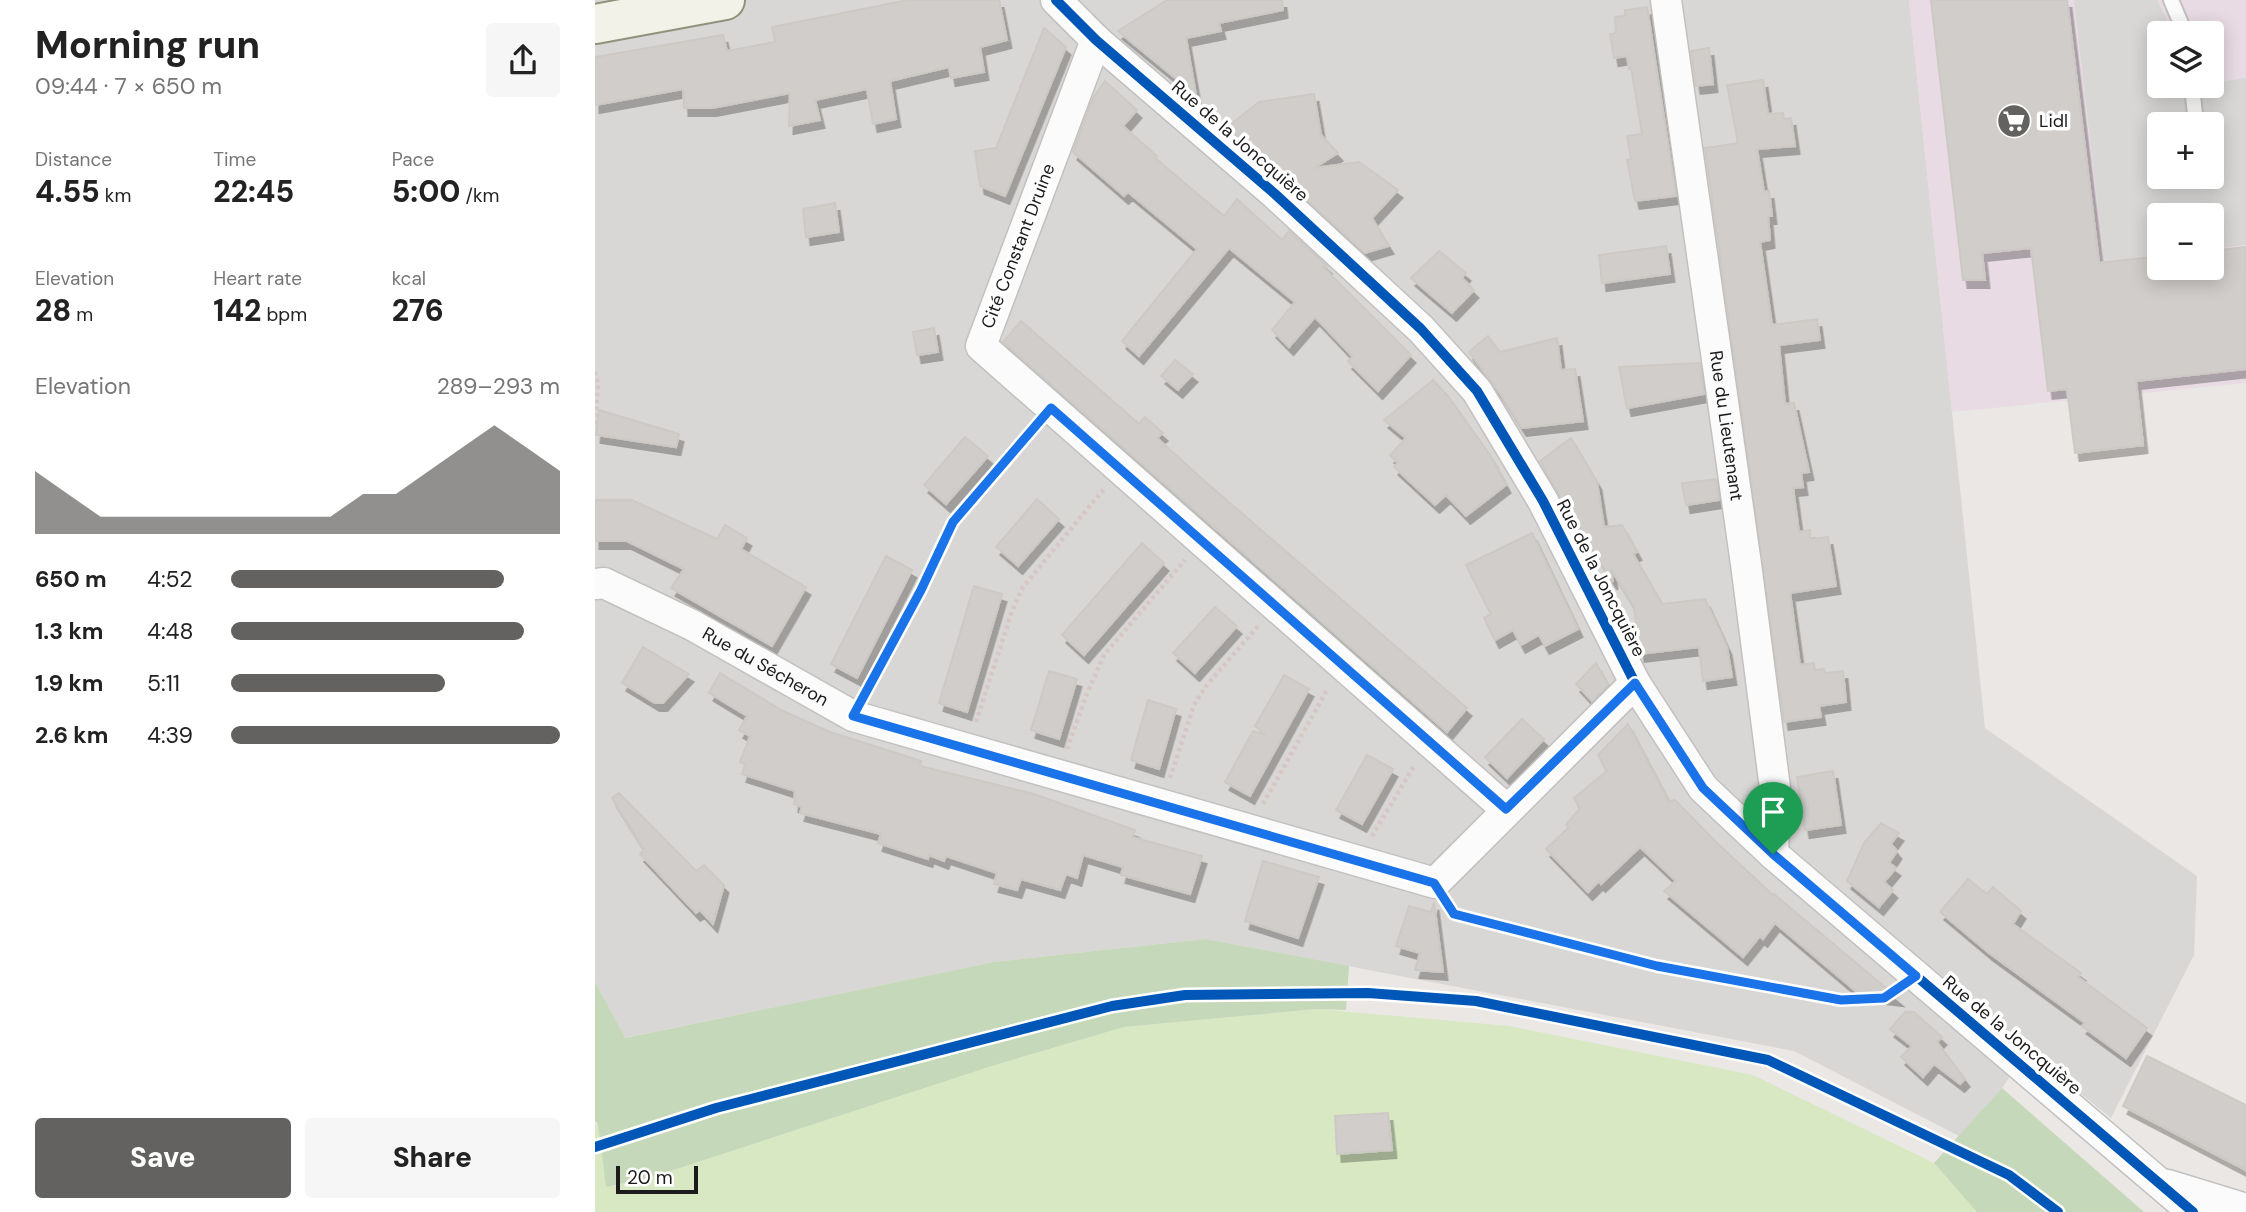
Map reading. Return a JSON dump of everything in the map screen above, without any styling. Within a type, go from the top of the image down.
[{"type":"main road","points":[[595,24],[725,0]]},
{"type":"street","name":"Rue de la Joncquière","points":[[1056,0],[1096,40],[1275,194],[1402,311],[1477,391],[1543,501],[1635,683],[1703,788],[1773,854],[2193,1212]]},
{"type":"street","name":"Rue du Lieutenant","points":[[1666,0],[1775,788],[1773,854]]},
{"type":"street","name":"Cité Constant Druine","points":[[1096,40],[981,346],[1506,809]]},
{"type":"street","name":"Rue du Sécheron","points":[[595,584],[604,583],[692,625],[853,716],[1434,883]]},
{"type":"street","points":[[1434,883],[1635,683]]},
{"type":"street","points":[[2157,1182],[2246,1209]]},
{"type":"lane","points":[[2171,0],[2180,21]]},
{"type":"path","points":[[595,372],[598,384],[595,425]]},
{"type":"path","points":[[853,716],[921,590],[953,522],[1051,408]]},
{"type":"path","points":[[967,748],[1011,611],[1023,587],[1121,469]]},
{"type":"path","points":[[1058,775],[1086,696],[1104,655],[1202,541]]},
{"type":"path","points":[[1161,804],[1194,705],[1206,686],[1276,606]]},
{"type":"path","points":[[1249,829],[1342,664]]},
{"type":"path","points":[[1357,860],[1429,741]]},
{"type":"path","points":[[1434,883],[1454,914],[1570,945],[1737,982],[1841,1000],[1884,998],[1916,976]]},
{"type":"shaded area","points":[[595,0],[1909,0],[1985,728],[2197,876],[2194,955],[2111,1118],[2028,1051],[2002,1088],[1959,1136],[1794,1051],[1206,939],[994,962],[624,1038],[595,982]]},
{"type":"shaded area","points":[[1909,0],[2246,0],[2246,383],[1952,412]]},
{"type":"shaded area","points":[[2074,0],[2157,0],[2168,21],[2147,21],[2147,98],[2224,98],[2224,81],[2246,78],[2246,245],[2224,248],[2224,203],[2147,203],[2147,257],[2104,262]]},
{"type":"green space","points":[[1206,939],[1349,966],[1346,1010],[1316,1009],[1124,1027],[995,1065],[652,1177],[606,1187],[598,1124],[595,1121],[595,982],[625,1038],[994,962]]},
{"type":"green space","points":[[1316,1009],[1509,1026],[1753,1075],[1934,1163],[1977,1212],[595,1212],[595,1125],[598,1124],[606,1187],[652,1177],[995,1065],[1124,1027]]},
{"type":"green space","points":[[2002,1088],[2144,1212],[1977,1212],[1934,1163]]},
{"type":"building","points":[[908,0],[999,0],[1007,40],[980,47],[984,72],[951,78],[949,67],[890,81],[896,119],[873,124],[867,89],[815,100],[820,120],[789,126],[790,93],[712,108],[684,108],[683,89],[595,105],[595,57],[723,35],[727,51],[775,42],[772,27]]},
{"type":"building","points":[[1167,0],[1282,0],[1283,10],[1219,23],[1221,31],[1186,38],[1196,95],[1118,31]]},
{"type":"building","points":[[1931,0],[2067,0],[2099,263],[2147,257],[2147,280],[2224,280],[2224,250],[2246,247],[2246,369],[2136,381],[2143,445],[2075,453],[2067,389],[2048,391],[2031,248],[1982,253],[1985,280],[1963,280]]},
{"type":"building","points":[[1647,7],[1676,196],[1635,201],[1627,160],[1631,159],[1627,136],[1642,134],[1631,68],[1629,69],[1627,56],[1614,58],[1610,34],[1616,33],[1615,17],[1625,16],[1625,10]]},
{"type":"building","points":[[1044,28],[1066,47],[1005,196],[980,186],[975,151],[996,148]]},
{"type":"building","points":[[1709,48],[1713,84],[1696,86],[1691,51]]},
{"type":"building","points":[[1763,80],[1768,114],[1783,113],[1784,119],[1791,118],[1795,146],[1757,149],[1764,192],[1769,191],[1772,216],[1768,216],[1770,240],[1760,242],[1772,325],[1817,319],[1820,340],[1779,345],[1785,404],[1794,403],[1809,472],[1801,473],[1803,487],[1793,488],[1799,532],[1810,530],[1810,539],[1828,537],[1836,586],[1790,593],[1800,665],[1814,663],[1815,670],[1824,669],[1825,673],[1843,671],[1846,702],[1819,706],[1821,717],[1784,722],[1705,148],[1738,143],[1727,85]]},
{"type":"building","points":[[1105,81],[1137,110],[1123,126],[1157,156],[1155,158],[1224,216],[1237,199],[1282,240],[1289,231],[1327,266],[1323,267],[1411,355],[1378,391],[1348,361],[1353,357],[1315,317],[1289,347],[1272,330],[1295,302],[1229,248],[1139,356],[1122,341],[1197,249],[1128,192],[1124,196],[1073,152],[1093,98]]},
{"type":"building","points":[[1314,94],[1321,135],[1338,153],[1314,168],[1359,162],[1398,190],[1372,218],[1389,246],[1365,253],[1230,130],[1233,126],[1231,124],[1259,102]]},
{"type":"building","points":[[835,203],[839,232],[806,237],[803,209]]},
{"type":"building","points":[[1666,246],[1670,274],[1602,283],[1599,255]]},
{"type":"building","points":[[1439,251],[1466,273],[1462,278],[1474,290],[1452,313],[1411,278]]},
{"type":"building","points":[[1021,321],[1139,424],[1145,417],[1163,433],[1157,438],[1467,708],[1447,732],[1003,342]]},
{"type":"building","points":[[934,328],[938,352],[917,355],[913,332]]},
{"type":"building","points":[[1488,336],[1500,352],[1557,338],[1561,370],[1575,369],[1583,421],[1522,428],[1469,352]]},
{"type":"building","points":[[1175,360],[1193,374],[1178,390],[1161,376]]},
{"type":"building","points":[[1700,363],[1704,394],[1627,408],[1619,367]]},
{"type":"building","points":[[1433,380],[1448,396],[1490,455],[1506,485],[1466,516],[1446,495],[1435,505],[1394,467],[1398,463],[1390,455],[1406,438],[1384,420]]},
{"type":"building","points":[[599,410],[679,434],[676,447],[596,435]]},
{"type":"building","points":[[965,437],[988,456],[946,504],[924,485]]},
{"type":"building","points":[[1571,438],[1597,482],[1604,527],[1622,525],[1637,552],[1633,554],[1662,604],[1705,599],[1727,647],[1732,677],[1703,681],[1699,647],[1640,654],[1634,607],[1611,569],[1613,582],[1576,526],[1540,461]]},
{"type":"building","points":[[1716,479],[1719,500],[1686,505],[1682,483]]},
{"type":"building","points":[[1037,499],[1059,519],[1018,566],[996,547]]},
{"type":"building","points":[[595,500],[632,500],[717,539],[725,525],[747,538],[741,549],[806,587],[772,646],[671,588],[684,569],[627,541],[595,541]]},
{"type":"building","points":[[1532,533],[1578,629],[1545,646],[1539,635],[1521,645],[1513,630],[1495,640],[1484,618],[1491,614],[1466,565]]},
{"type":"building","points":[[1142,543],[1164,563],[1084,655],[1062,635]]},
{"type":"building","points":[[886,556],[912,570],[857,678],[831,664]]},
{"type":"building","points":[[974,586],[1002,594],[967,712],[939,703]]},
{"type":"building","points":[[1215,607],[1237,626],[1195,673],[1173,653]]},
{"type":"building","points":[[643,647],[689,674],[663,703],[655,703],[622,683]]},
{"type":"building","points":[[1596,663],[1608,685],[1592,701],[1576,684]]},
{"type":"building","points":[[1049,671],[1077,679],[1059,739],[1031,730]]},
{"type":"building","points":[[720,673],[783,711],[830,732],[921,761],[920,766],[1034,794],[1135,830],[1132,837],[1202,856],[1190,894],[1121,875],[1123,867],[1083,855],[1077,878],[1066,874],[1060,890],[1021,879],[1017,890],[994,884],[997,873],[946,856],[944,861],[929,855],[928,859],[878,843],[881,834],[800,813],[802,807],[794,804],[795,791],[742,774],[745,764],[740,762],[750,736],[739,730],[747,716],[709,693]]},
{"type":"building","points":[[1284,675],[1309,689],[1250,796],[1225,782],[1253,731],[1265,735],[1255,726]]},
{"type":"building","points":[[1148,700],[1176,709],[1159,769],[1131,760]]},
{"type":"building","points":[[1522,719],[1544,739],[1507,778],[1485,757]]},
{"type":"building","points":[[1628,724],[1669,802],[1675,800],[1773,895],[1898,998],[1858,993],[1775,923],[1763,939],[1760,936],[1743,957],[1664,891],[1676,881],[1640,847],[1601,884],[1599,881],[1588,892],[1546,849],[1569,827],[1566,825],[1580,808],[1574,798],[1607,771],[1598,755]]},
{"type":"building","points":[[1367,755],[1393,769],[1362,824],[1336,810]]},
{"type":"building","points":[[1833,771],[1841,825],[1805,830],[1797,777]]},
{"type":"building","points":[[619,793],[696,871],[704,865],[724,885],[713,924],[700,910],[696,913],[640,854],[644,849],[612,798]]},
{"type":"building","points":[[1881,823],[1899,833],[1891,844],[1897,851],[1889,863],[1896,868],[1884,882],[1893,890],[1879,907],[1847,881],[1864,843]]},
{"type":"building","points":[[1263,861],[1319,877],[1298,938],[1245,921]]},
{"type":"building","points":[[1968,879],[1987,894],[1993,887],[2021,911],[2013,924],[2081,973],[2078,977],[2147,1028],[2126,1058],[2082,1026],[2085,1023],[1989,953],[1940,912]]},
{"type":"building","points":[[1434,902],[1443,972],[1415,970],[1420,953],[1396,946],[1409,906],[1431,912]]},
{"type":"building","points":[[1905,1012],[1914,1012],[1942,1037],[1937,1042],[1965,1079],[1960,1084],[1934,1064],[1923,1077],[1901,1057],[1912,1046],[1890,1029]]},
{"type":"building","points":[[2147,1056],[2246,1105],[2246,1170],[2123,1106]]},
{"type":"building","points":[[1388,1113],[1392,1150],[1337,1154],[1335,1116]]},
{"type":"cycle path","points":[[1056,0],[1096,40],[1275,194],[1421,329],[1477,391],[1543,501],[1635,683],[1703,788],[1773,854],[2193,1212]]},
{"type":"cycle path","points":[[595,1147],[716,1108],[1112,1006],[1185,995],[1368,993],[1476,1001],[1768,1060],[2009,1175],[2058,1212]]},
{"type":"place","name":"Lidl","points":[[2014,121]]},
{"type":"route","points":[[1051,408],[1506,809],[1635,683],[1703,788],[1773,854],[1916,976],[1884,998],[1841,1000],[1657,966],[1570,945],[1454,914],[1434,883],[853,716],[921,590],[953,522],[1051,408]]}]
